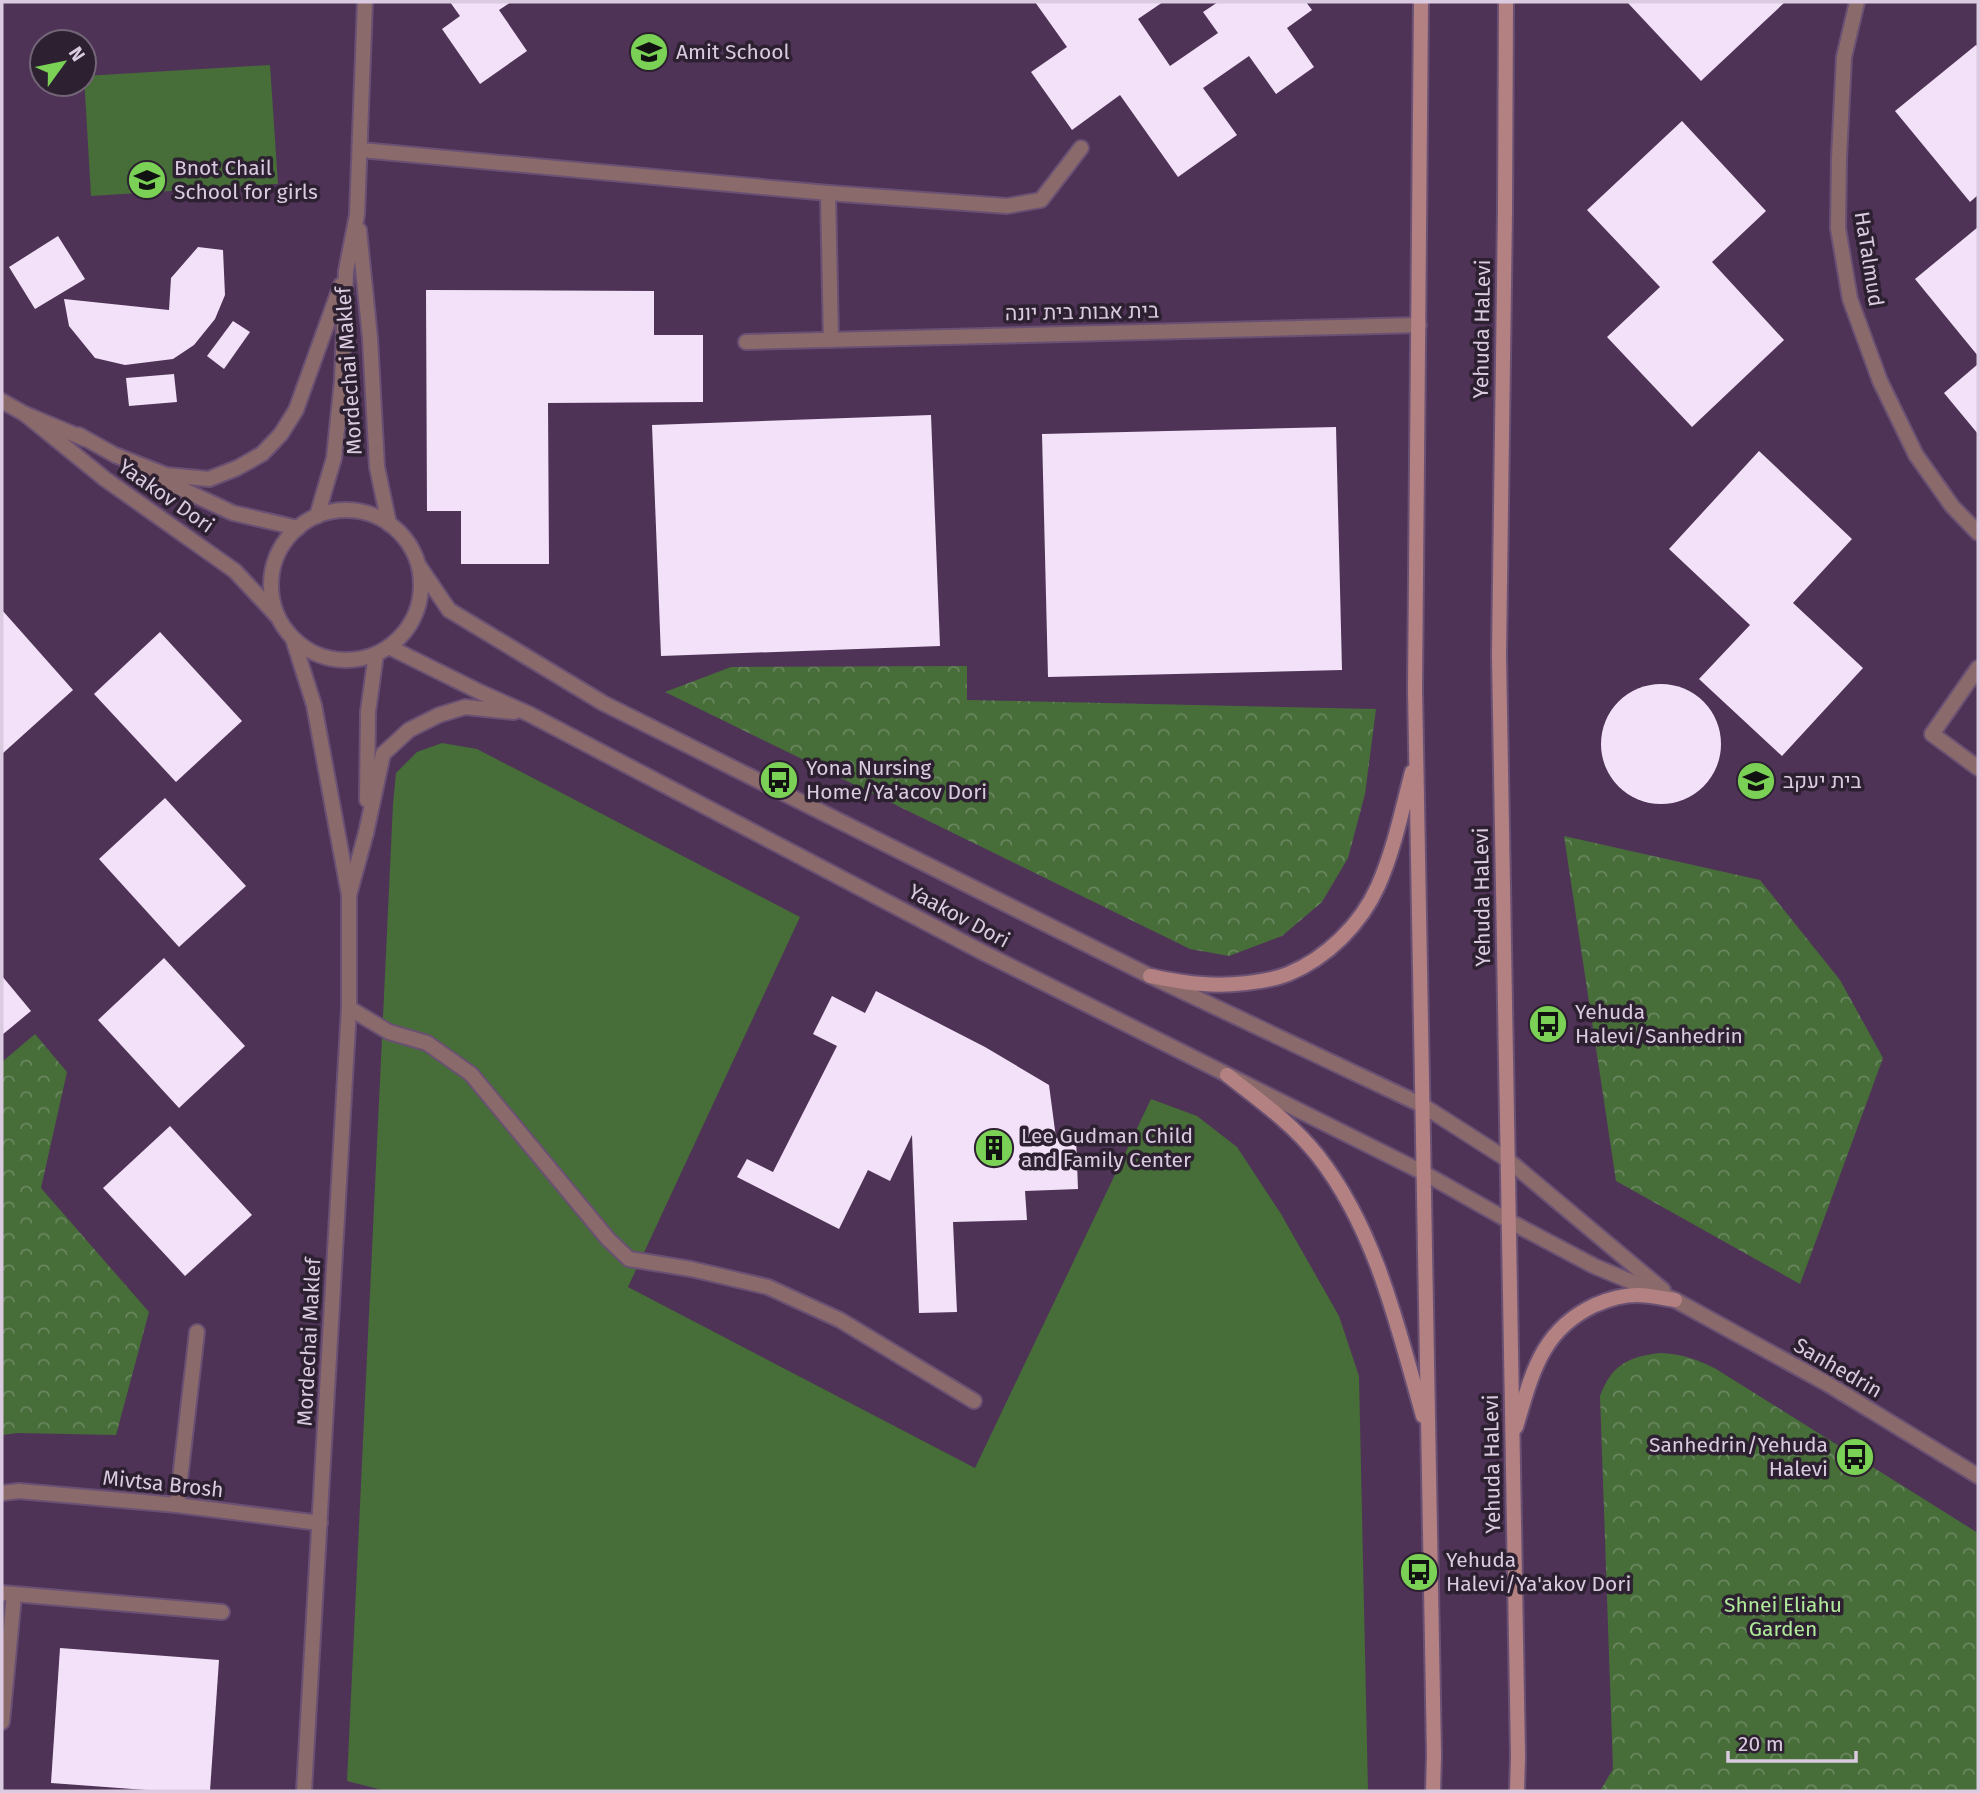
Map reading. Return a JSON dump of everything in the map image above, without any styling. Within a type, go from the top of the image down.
[{"type":"main road","points":[[1421,2],[1415,655],[1433,1791]]},
{"type":"main road","name":"Yehuda HaLevi","points":[[1506,2],[1499,655],[1517,1791]]},
{"type":"main road","points":[[1150,976],[1203,985],[1250,982],[1286,975],[1314,960],[1340,940],[1368,905],[1378,886],[1391,850],[1416,754]]},
{"type":"main road","points":[[1227,1075],[1286,1121],[1319,1157],[1347,1201],[1371,1250],[1394,1314],[1428,1434]]},
{"type":"main road","points":[[1513,1438],[1542,1353],[1569,1319],[1614,1297],[1638,1295],[1675,1300]]},
{"type":"street","name":"Mordechai Maklef","points":[[317,516],[334,458],[342,380],[346,271],[357,215],[361,150],[365,2]]},
{"type":"street","name":"HaTalmud","points":[[1857,2],[1844,57],[1839,158],[1838,228],[1850,299],[1880,381],[1916,455],[1952,506],[1978,533]]},
{"type":"street","points":[[361,150],[828,193],[1007,206],[1041,200],[1081,148]]},
{"type":"street","points":[[828,193],[831,340]]},
{"type":"street","name":"Mordechai Maklef","points":[[357,215],[370,338],[377,467],[389,524]]},
{"type":"street","points":[[79,435],[115,455],[166,475],[208,479],[237,468],[262,454],[281,434],[296,410],[346,271]]},
{"type":"street","name":"בית אבות בית יונה","points":[[746,342],[1419,325]]},
{"type":"street","name":"Yaakov Dori","points":[[2,401],[24,414],[105,480],[235,571],[278,618]]},
{"type":"street","name":"Yaakov Dori","points":[[24,414],[79,435],[112,455],[233,513],[298,528]]},
{"type":"street","points":[[341,510],[366,513],[389,524],[402,535],[419,566],[421,589],[417,611],[406,632],[383,651],[355,660],[332,659],[311,652],[293,639],[278,618],[272,595],[272,571],[281,548],[298,528],[317,516],[341,510]]},
{"type":"street","name":"Yaakov Dori","points":[[419,566],[449,610],[603,703],[1150,976],[1422,1105],[1508,1160]]},
{"type":"street","name":"Mordechai Maklef","points":[[293,639],[314,705],[349,895],[349,1008],[304,1791]]},
{"type":"street","name":"Mordechai Maklef","points":[[349,895],[366,833],[368,712],[383,651]]},
{"type":"street","name":"Yaakov Dori","points":[[383,651],[529,713],[984,953],[1424,1173],[1509,1222]]},
{"type":"street","points":[[1978,668],[1932,734],[1978,768]]},
{"type":"street","points":[[366,833],[383,754],[409,730],[439,715],[465,707],[529,713]]},
{"type":"street","points":[[349,1008],[389,1032],[427,1043],[471,1074],[608,1239],[629,1259],[691,1269],[768,1287],[840,1320],[974,1401]]},
{"type":"street","name":"Sanhedrin","points":[[1508,1160],[1675,1300]]},
{"type":"street","name":"Sanhedrin","points":[[1509,1222],[1594,1266],[1675,1300],[1826,1383],[1978,1476]]},
{"type":"street","points":[[177,1505],[197,1332]]},
{"type":"street","name":"Mivtsa Brosh","points":[[2,1493],[19,1490],[177,1505],[320,1523]]},
{"type":"street","points":[[2,1722],[8,1594],[222,1612]]},
{"type":"green space","points":[[270,65],[278,184],[91,196],[85,98],[98,98],[98,75]]},
{"type":"green space","points":[[967,666],[967,700],[1376,709],[1365,794],[1348,858],[1322,902],[1282,936],[1229,956],[1190,949],[665,692],[731,667]]},
{"type":"green space","points":[[442,743],[477,749],[800,917],[628,1287],[975,1468],[1151,1099],[1197,1116],[1237,1147],[1281,1214],[1339,1316],[1359,1376],[1368,1791],[386,1791],[347,1781],[393,804],[396,773],[417,752]]},
{"type":"green space","points":[[1564,836],[1760,880],[1840,980],[1883,1058],[1800,1284],[1616,1181]]},
{"type":"green space","points":[[35,1034],[67,1072],[41,1188],[149,1312],[116,1435],[2,1435],[2,1062]]},
{"type":"green space","name":"Shnei Eliahu Garden","points":[[1660,1353],[1689,1358],[1716,1369],[1978,1533],[1978,1791],[1600,1791],[1613,1769],[1600,1396],[1610,1377],[1622,1364],[1638,1357]]},
{"type":"building","points":[[450,2],[511,2],[499,10],[527,51],[480,84],[442,29],[460,16]]},
{"type":"building","points":[[1035,2],[1163,2],[1138,19],[1170,66],[1218,33],[1203,12],[1218,2],[1306,2],[1312,10],[1287,28],[1314,67],[1276,94],[1249,56],[1203,88],[1237,135],[1178,177],[1120,95],[1072,130],[1031,72],[1067,47]]},
{"type":"building","points":[[1627,2],[1785,2],[1701,81]]},
{"type":"building","points":[[1976,45],[1978,195],[1970,202],[1895,111]]},
{"type":"building","points":[[1682,121],[1766,211],[1712,262],[1784,340],[1692,427],[1607,337],[1660,287],[1587,210]]},
{"type":"building","points":[[1978,227],[1978,356],[1915,279]]},
{"type":"building","points":[[58,236],[85,279],[35,309],[9,267]]},
{"type":"building","points":[[198,247],[223,250],[225,295],[215,319],[194,345],[173,359],[125,365],[95,358],[69,326],[64,299],[169,310],[171,278]]},
{"type":"building","points":[[426,290],[654,291],[654,335],[703,335],[703,402],[548,403],[549,564],[461,564],[461,511],[427,511]]},
{"type":"building","points":[[233,321],[250,332],[224,369],[207,356]]},
{"type":"building","points":[[1978,364],[1978,434],[1944,393]]},
{"type":"building","points":[[174,374],[177,402],[129,406],[126,378]]},
{"type":"building","points":[[931,415],[940,646],[661,656],[652,425]]},
{"type":"building","points":[[1336,427],[1342,670],[1048,677],[1042,434]]},
{"type":"building","points":[[1759,451],[1852,539],[1793,603],[1863,668],[1782,756],[1699,679],[1750,625],[1669,549]]},
{"type":"building","points":[[2,610],[73,690],[2,754]]},
{"type":"building","points":[[160,632],[242,721],[176,782],[94,694]]},
{"type":"building","points":[[1661,684],[1684,688],[1704,701],[1717,721],[1721,744],[1717,767],[1704,787],[1684,800],[1661,804],[1638,800],[1618,787],[1605,767],[1601,744],[1605,721],[1618,701],[1638,688]]},
{"type":"building","points":[[165,798],[246,886],[179,947],[99,859]]},
{"type":"building","points":[[164,958],[245,1046],[179,1108],[98,1020]]},
{"type":"building","points":[[2,976],[31,1011],[2,1035]]},
{"type":"building","name":"Lee Gudman Child and Family Center","points":[[876,991],[985,1047],[1049,1085],[1056,1138],[1076,1137],[1078,1189],[1025,1191],[1027,1220],[953,1222],[957,1312],[919,1313],[912,1135],[890,1181],[868,1170],[839,1229],[737,1177],[747,1159],[773,1172],[837,1046],[813,1034],[832,996],[865,1013]]},
{"type":"building","points":[[170,1126],[252,1215],[185,1276],[103,1188]]},
{"type":"building","points":[[60,1648],[219,1660],[210,1791],[160,1791],[51,1783]]},
{"type":"place","name":"Amit School","points":[[649,52]]},
{"type":"place","name":"Bnot Chail School for girls","points":[[147,180]]},
{"type":"place","name":"Yona Nursing Home/Ya'acov Dori","points":[[779,780]]},
{"type":"place","name":"בית יעקב","points":[[1756,781]]},
{"type":"place","name":"Yehuda Halevi/Sanhedrin","points":[[1548,1024]]},
{"type":"place","name":"Lee Gudman Child and Family Center","points":[[994,1148]]},
{"type":"place","name":"Sanhedrin/Yehuda Halevi","points":[[1855,1457]]},
{"type":"place","name":"Yehuda Halevi/Ya'akov Dori","points":[[1419,1572]]}]
